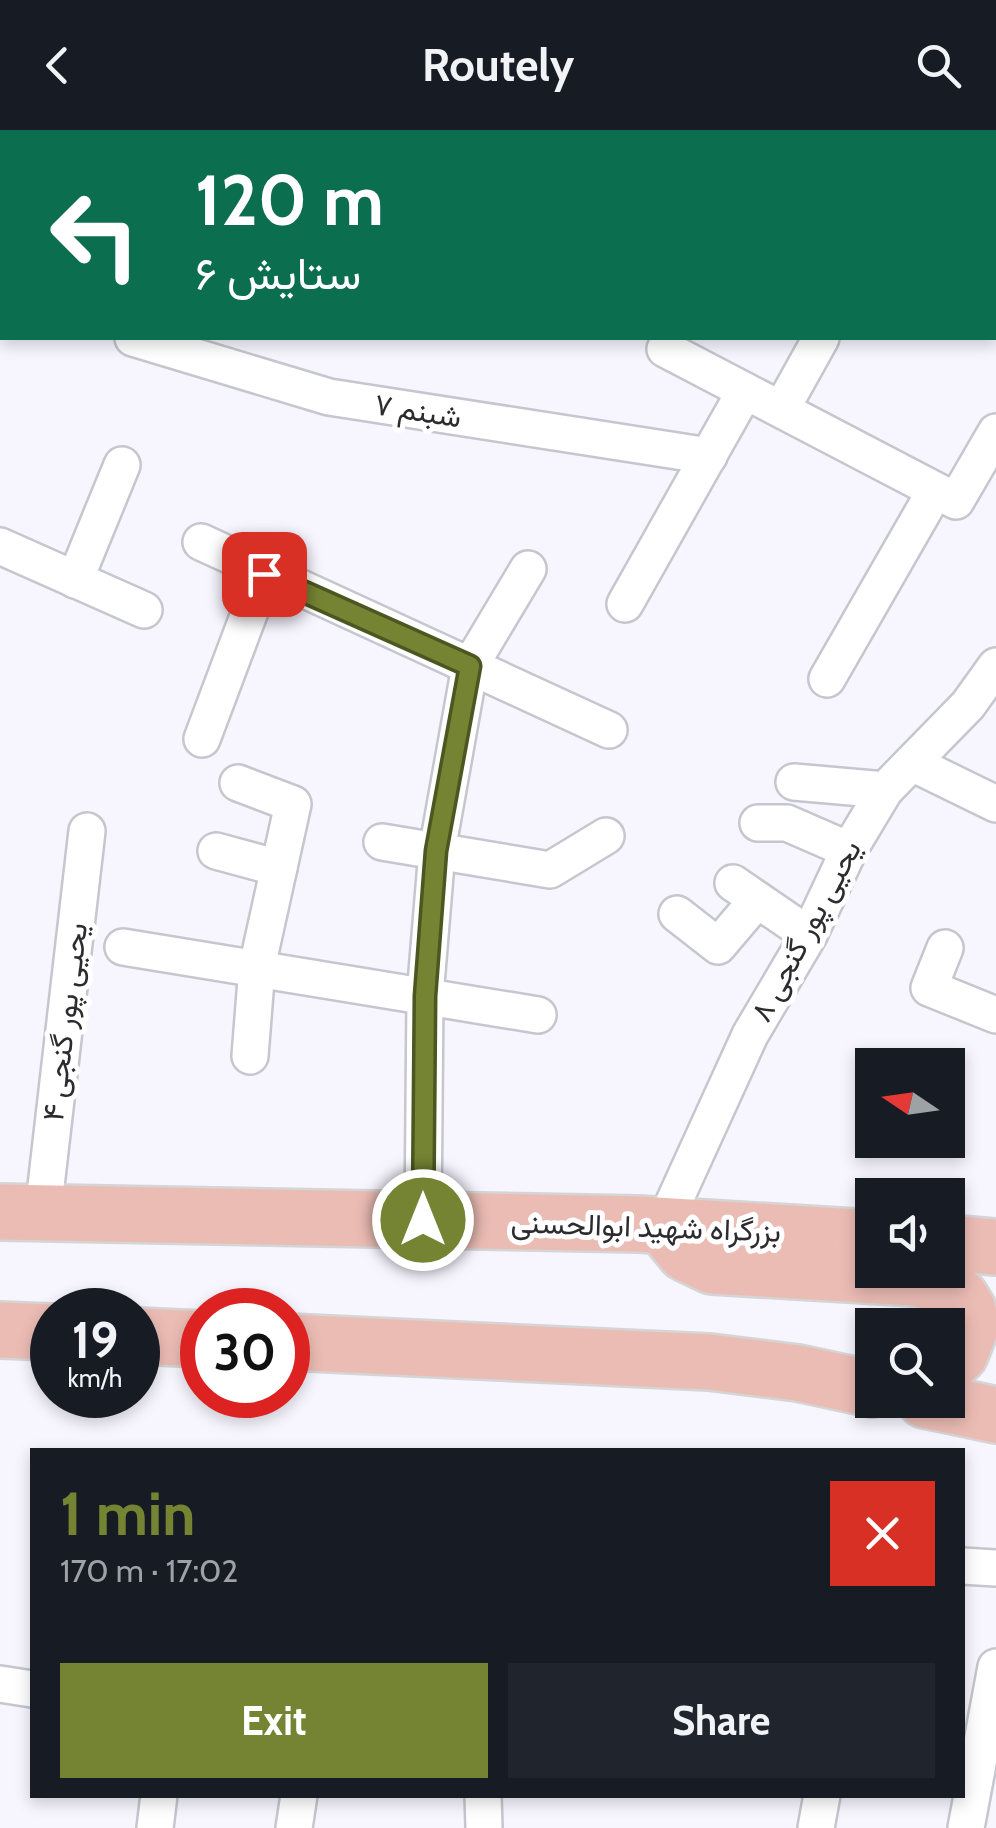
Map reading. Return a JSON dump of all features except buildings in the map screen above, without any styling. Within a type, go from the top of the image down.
[{"type":"main road","name":"بزرگراه شهید ابوالحسنی","points":[[22,1212],[663,1226],[855,1237]]},
{"type":"main road","points":[[663,1226],[685,1253],[712,1266],[916,1278],[949,1287],[968,1310],[971,1326],[965,1341]]},
{"type":"main road","points":[[965,1245],[996,1247]]},
{"type":"main road","points":[[0,1330],[30,1331]]},
{"type":"main road","points":[[310,1343],[709,1362],[798,1372],[855,1385]]},
{"type":"main road","points":[[965,1408],[996,1415]]},
{"type":"street","name":"شبنم ۷","points":[[140,340],[330,397],[709,456]]},
{"type":"street","points":[[782,408],[819,340]]},
{"type":"street","points":[[665,349],[956,501],[996,432]]},
{"type":"street","points":[[626,604],[745,391]]},
{"type":"street","points":[[76,580],[122,465]]},
{"type":"street","points":[[827,679],[935,490]]},
{"type":"street","points":[[201,542],[609,730]]},
{"type":"street","points":[[0,546],[144,610]]},
{"type":"street","points":[[423,1220],[425,996],[436,851],[470,666],[528,569]]},
{"type":"street","points":[[202,739],[264,574]]},
{"type":"street","name":"یحیی پور گنجی ۸","points":[[663,1226],[750,1035],[809,935],[849,850],[884,790],[968,706],[996,666]]},
{"type":"street","points":[[912,763],[996,804]]},
{"type":"street","points":[[794,782],[884,790]]},
{"type":"street","points":[[238,783],[293,804],[257,967],[250,1056]]},
{"type":"street","points":[[758,823],[787,822],[849,850]]},
{"type":"street","name":"یحیی پور گنجی ۴","points":[[22,1212],[87,830]]},
{"type":"street","points":[[382,842],[550,870],[606,836]]},
{"type":"street","points":[[216,851],[278,868]]},
{"type":"street","points":[[677,914],[718,946],[745,892],[809,935]]},
{"type":"street","points":[[123,947],[538,1016]]},
{"type":"street","points":[[945,948],[929,988],[996,1015]]},
{"type":"street","points":[[965,1566],[996,1568]]},
{"type":"street","points":[[966,1828],[996,1667]]},
{"type":"street","points":[[0,1684],[30,1690]]},
{"type":"street","points":[[155,1828],[159,1798]]},
{"type":"street","points":[[294,1828],[299,1798]]},
{"type":"street","points":[[482,1798],[484,1828]]},
{"type":"street","points":[[816,1828],[821,1798]]},
{"type":"route","points":[[264,574],[470,666],[436,851],[425,996],[423,1220]]}]
